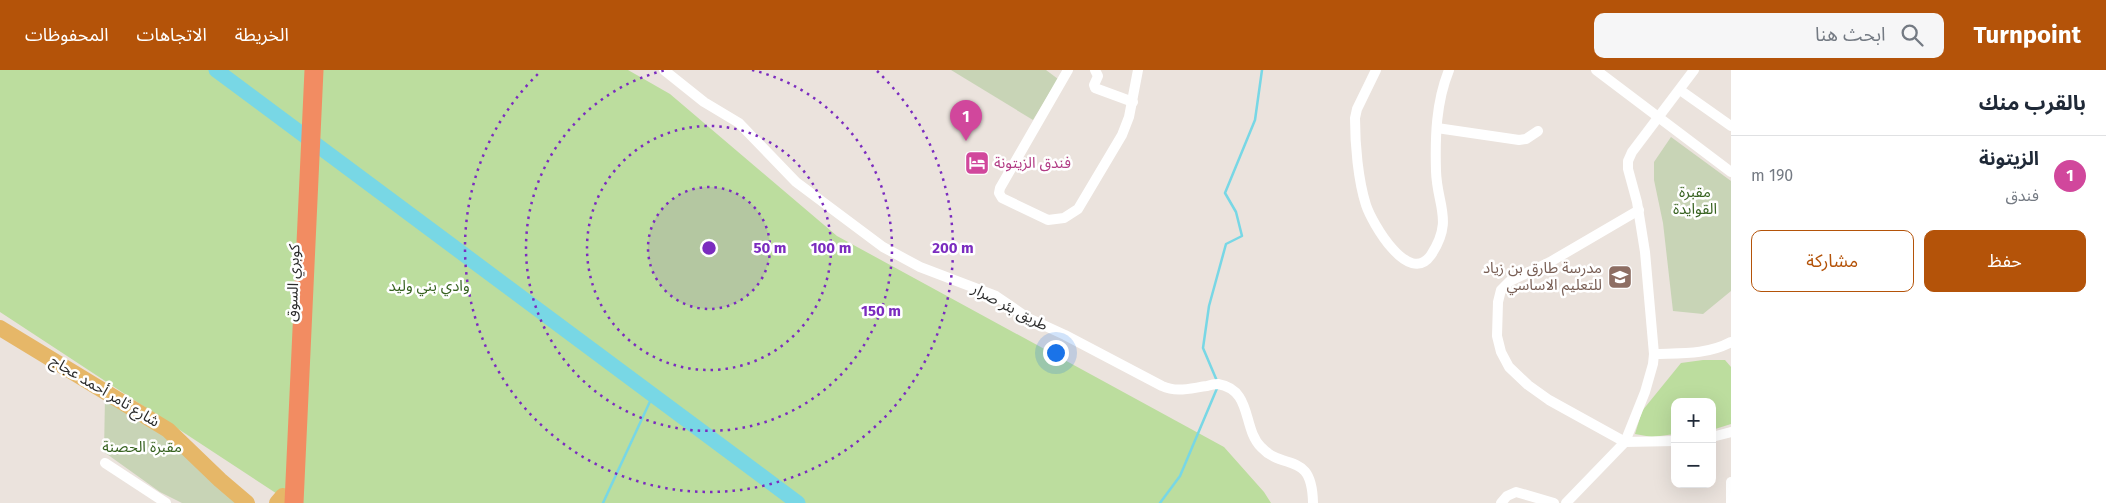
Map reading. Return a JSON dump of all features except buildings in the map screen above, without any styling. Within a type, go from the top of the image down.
[{"type":"highway","name":"كوبري السوق","points":[[286,500],[302,70]]},
{"type":"highway","name":"كوبري السوق","points":[[286,500],[314,70]]},
{"type":"main road","name":"شارع ثامر أحمد عجاج","points":[[2,333],[168,430],[247,503]]},
{"type":"street","name":"طريق بئر صرار","points":[[664,70],[704,102],[739,123],[796,182],[890,252],[920,267],[996,296],[1028,318],[1065,335],[1170,390],[1218,384],[1233,391],[1243,401],[1255,439],[1261,448],[1270,454],[1297,464],[1305,472],[1311,482],[1313,503]]},
{"type":"street","points":[[1068,70],[1056,95],[1000,188],[999,193],[1002,198],[1048,220],[1064,218],[1078,210],[1122,135],[1133,102],[1138,70]]},
{"type":"street","points":[[1095,70],[1098,76],[1094,85],[1095,88],[1133,102]]},
{"type":"street","points":[[1376,70],[1357,109],[1355,118],[1361,184],[1372,220],[1402,259],[1410,264],[1419,263],[1430,256],[1442,232],[1445,214],[1436,173],[1437,128],[1440,97],[1449,70]]},
{"type":"street","points":[[1596,70],[1731,172]]},
{"type":"street","points":[[1566,503],[1625,442],[1645,392],[1654,354],[1645,252],[1639,210],[1630,178],[1628,161],[1632,152],[1694,70]]},
{"type":"street","points":[[1680,90],[1731,126]]},
{"type":"street","points":[[1437,128],[1519,140],[1526,139],[1538,131]]},
{"type":"street","points":[[1639,210],[1550,262],[1510,281],[1502,290],[1498,302],[1497,336],[1501,352],[1514,372],[1549,400],[1625,442],[1671,441]]},
{"type":"street","points":[[1654,354],[1704,352],[1718,349],[1731,342]]},
{"type":"street","points":[[1716,436],[1731,432]]},
{"type":"street","points":[[105,463],[166,503]]},
{"type":"street","points":[[1731,482],[1731,503]]},
{"type":"street","points":[[1500,503],[1507,496],[1516,492],[1554,503]]},
{"type":"green space","name":"وادي بني وليد","points":[[0,70],[628,70],[670,94],[837,236],[1224,447],[1264,492],[1271,503],[291,503],[0,312]]},
{"type":"green space","points":[[951,70],[1046,70],[1058,79],[1033,120]]},
{"type":"green space","name":"مقبرة القوايدة","points":[[1671,137],[1731,181],[1731,291],[1703,314],[1673,311],[1663,223],[1654,180],[1654,162]]},
{"type":"green space","points":[[1725,360],[1731,367],[1731,424],[1716,429],[1716,398],[1671,398],[1671,435],[1652,437],[1635,434],[1642,411],[1681,363]]},
{"type":"green space","name":"مقبرة الحصنة","points":[[105,397],[154,423],[243,503],[182,503],[160,492],[104,452]]},
{"type":"waterway","name":"وادي بني وليد","points":[[216,70],[798,503]]},
{"type":"waterway","points":[[1217,381],[1203,348],[1209,306],[1226,244],[1242,236],[1236,212],[1225,193],[1255,120],[1262,70]]},
{"type":"waterway","points":[[1160,503],[1180,476],[1218,386]]},
{"type":"waterway","points":[[603,503],[653,395]]},
{"type":"place","name":"الزيتونة","points":[[966,141]]},
{"type":"place","name":"فندق الزيتونة","points":[[977,163]]},
{"type":"place","name":"مدرسة طارق بن زياد للتعليم الاساسي","points":[[1620,277]]}]
